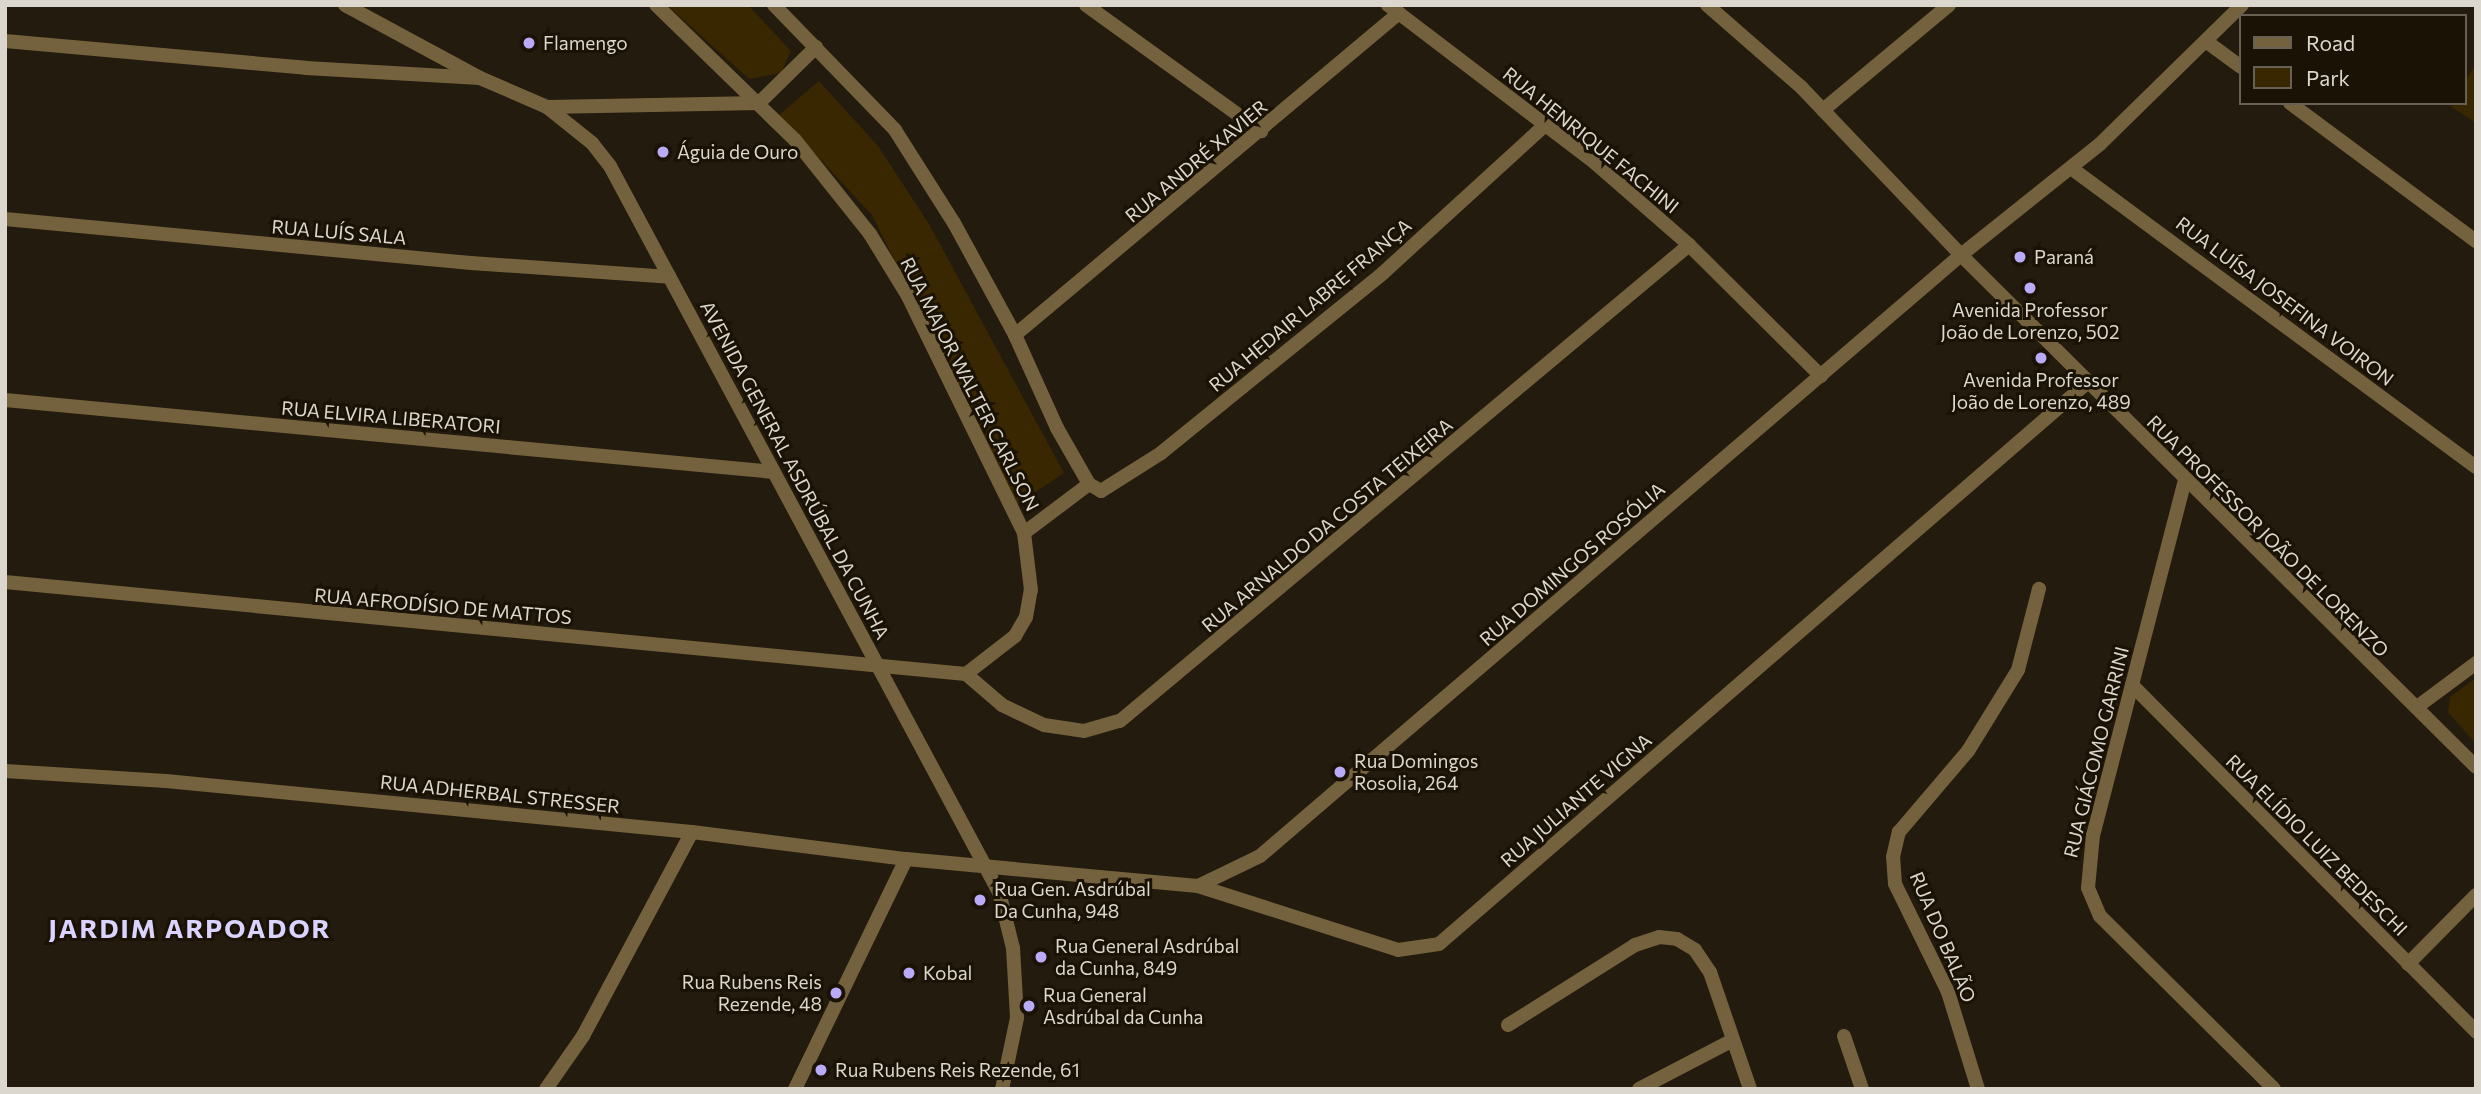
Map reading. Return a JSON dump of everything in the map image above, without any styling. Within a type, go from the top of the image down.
[{"type":"street","name":"AVENIDA GENERAL ASDRÚBAL DA CUNHA","points":[[345,5],[480,78],[547,107],[592,143],[610,166],[989,869],[1001,896],[1013,948],[1017,1007],[1002,1089]]},
{"type":"street","name":"RUA MAJOR WALTER CARLSON","points":[[656,5],[759,103],[870,234],[914,307],[1024,533],[1031,590],[1026,617],[1015,636],[966,674]]},
{"type":"street","points":[[774,5],[895,130],[954,223],[1015,335],[1056,428],[1089,484]]},
{"type":"street","points":[[1086,5],[1261,131]]},
{"type":"street","points":[[1823,110],[1949,5]]},
{"type":"street","name":"RUA DOMINGOS ROSÓLIA","points":[[1198,886],[1260,856],[1285,836],[1961,255],[2071,168],[2207,42],[2242,5]]},
{"type":"street","name":"RUA PROFESSOR JOÃO DE LORENZO","points":[[1709,6],[1823,110],[1961,255],[2476,767]]},
{"type":"street","name":"RUA ANDRÉ XAVIER","points":[[1015,335],[1261,131],[1393,9]]},
{"type":"street","name":"RUA HENRIQUE FACHINI","points":[[1393,9],[1594,162],[1689,244],[1821,376]]},
{"type":"street","points":[[5,41],[306,68],[480,78]]},
{"type":"street","points":[[2207,42],[2240,66]]},
{"type":"street","points":[[547,107],[759,103],[816,47]]},
{"type":"street","points":[[2293,105],[2476,241]]},
{"type":"street","name":"RUA HEDAIR LABRE FRANÇA","points":[[1089,484],[1107,490],[1161,453],[1383,273],[1544,125]]},
{"type":"street","name":"RUA LUÍSA JOSEFINA VOIRON","points":[[2071,168],[2476,467]]},
{"type":"street","name":"RUA LUÍS SALA","points":[[5,219],[471,263],[670,277]]},
{"type":"street","name":"RUA ARNALDO DA COSTA TEIXEIRA","points":[[966,674],[1002,705],[1044,725],[1084,731],[1120,722],[1689,244]]},
{"type":"street","name":"RUA JULIANTE VIGNA","points":[[989,869],[1198,886],[1398,950],[1439,944],[1458,932],[1558,837],[2088,382]]},
{"type":"street","name":"RUA ELVIRA LIBERATORI","points":[[5,400],[774,472]]},
{"type":"street","name":"RUA GIÁCOMO GARRINI","points":[[2185,480],[2093,835],[2088,888],[2100,916],[2274,1089]]},
{"type":"street","name":"RUA MAJOR WALTER CARLSON","points":[[1024,533],[1089,484]]},
{"type":"street","name":"RUA AFRODÍSIO DE MATTOS","points":[[5,582],[878,667]]},
{"type":"street","name":"RUA DO BALÃO","points":[[1978,1089],[1948,992],[1895,884],[1892,857],[1899,832],[1968,751],[2012,681],[2031,633],[2039,589]]},
{"type":"street","points":[[2417,707],[2476,663]]},
{"type":"street","points":[[878,667],[966,674]]},
{"type":"street","name":"RUA ELÍDIO LUIZ BEDESCHI","points":[[2132,685],[2476,1032]]},
{"type":"street","name":"RUA ADHERBAL STRESSER","points":[[5,771],[180,782],[692,832],[989,869]]},
{"type":"street","points":[[547,1089],[583,1036],[692,832]]},
{"type":"street","points":[[794,1089],[906,859]]},
{"type":"street","points":[[2408,964],[2476,895]]},
{"type":"street","points":[[1508,1025],[1635,945],[1658,937],[1677,939],[1695,950],[1710,972],[1751,1089]]},
{"type":"street","points":[[1844,1036],[1863,1089]]},
{"type":"street","points":[[1640,1089],[1732,1040]]},
{"type":"green space","points":[[667,5],[748,5],[791,51],[781,73],[749,79]]},
{"type":"green space","points":[[2476,64],[2476,123],[2450,106],[2467,105],[2467,78]]},
{"type":"green space","points":[[819,81],[878,146],[929,224],[1064,473],[1016,505],[872,215],[779,115]]},
{"type":"green space","points":[[2476,678],[2476,744],[2448,712],[2450,697]]},
{"type":"place","name":"Flamengo","points":[[529,43]]},
{"type":"place","name":"Águia de Ouro","points":[[663,152]]},
{"type":"place","name":"Paraná","points":[[2020,257]]},
{"type":"place","name":"Avenida Professor João de Lorenzo, 502","points":[[2030,288]]},
{"type":"place","name":"Avenida Professor João de Lorenzo, 489","points":[[2041,358]]},
{"type":"place","name":"Rua Domingos Rosolia, 264","points":[[1340,772]]},
{"type":"place","name":"Rua Gen. Asdrúbal Da Cunha, 948","points":[[980,900]]},
{"type":"place","name":"Rua General Asdrúbal da Cunha, 849","points":[[1041,957]]},
{"type":"place","name":"Kobal","points":[[909,973]]},
{"type":"place","name":"Rua Rubens Reis Rezende, 48","points":[[836,993]]},
{"type":"place","name":"Rua General Asdrúbal da Cunha","points":[[1029,1006]]},
{"type":"place","name":"Rua Rubens Reis Rezende, 61","points":[[821,1070]]},
{"type":"district","name":"JARDIM ARPOADOR","points":[[190,928]]}]
